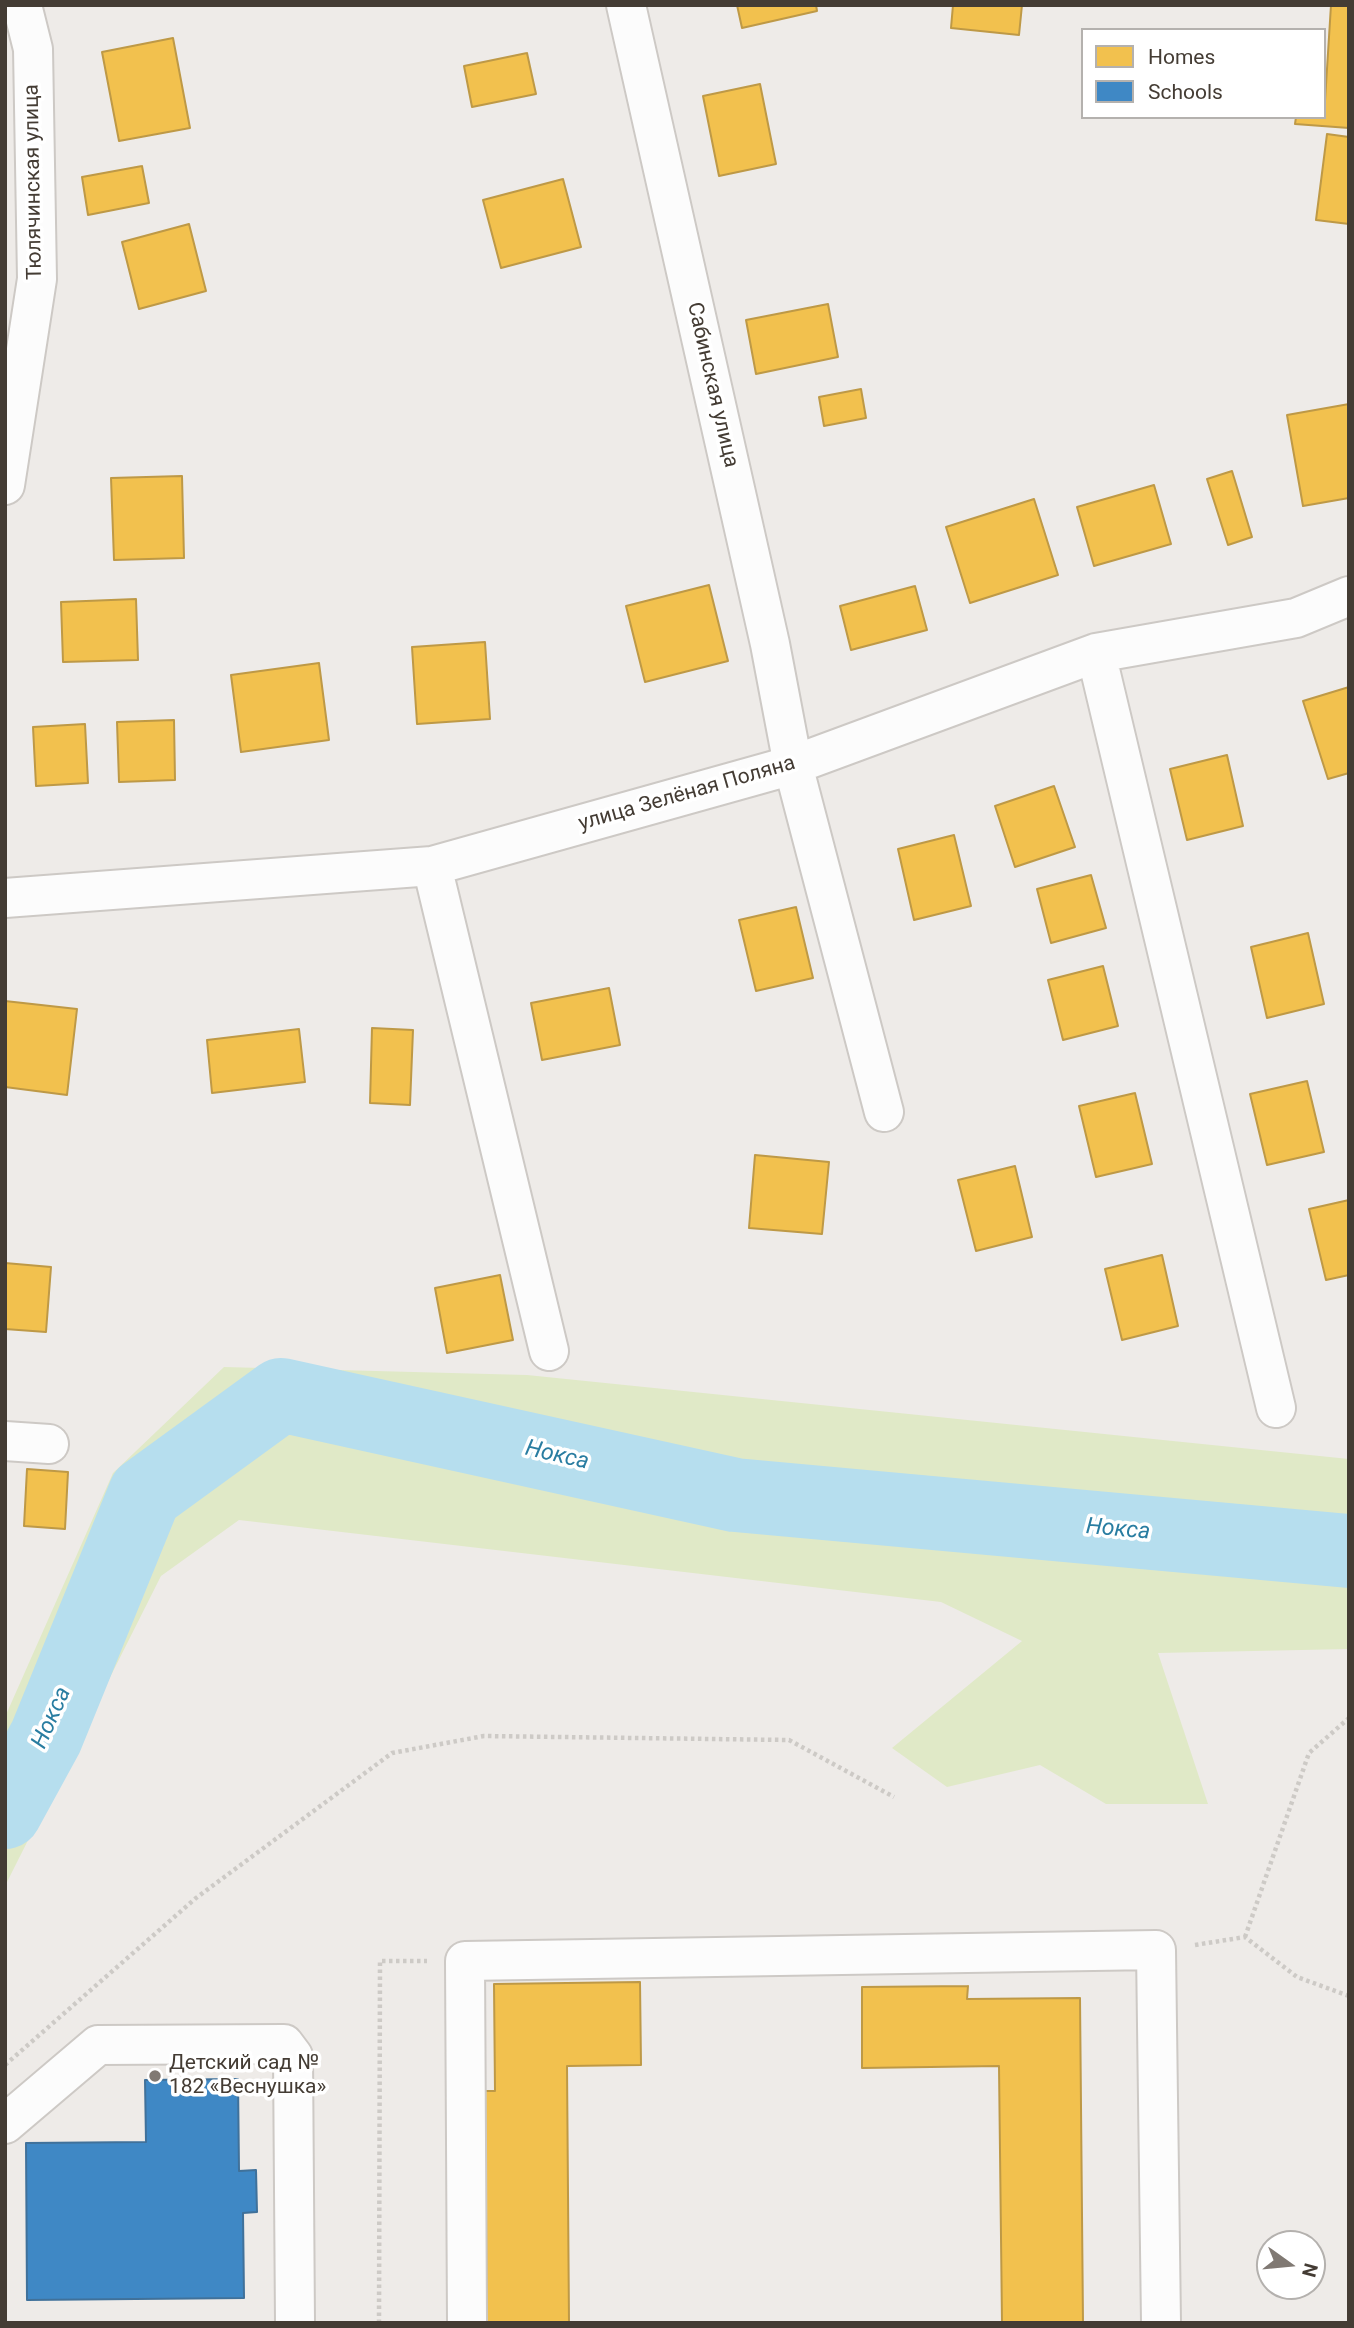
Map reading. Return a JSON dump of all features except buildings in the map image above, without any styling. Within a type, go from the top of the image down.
[{"type":"street","name":"Тюлячинская улица","points":[[5,485],[37,279],[33,49],[22,5]]},
{"type":"street","name":"Сабинская улица","points":[[626,5],[767,630],[793,765],[884,1112]]},
{"type":"street","name":"улица Зелёная Поляна","points":[[5,898],[432,866],[793,765],[1096,653],[1296,618],[1349,596]]},
{"type":"street","points":[[1096,653],[1276,1408]]},
{"type":"street","points":[[432,866],[549,1351]]},
{"type":"street","points":[[5,1441],[49,1444]]},
{"type":"street","points":[[467,2323],[465,1961],[1156,1951],[1161,2323]]},
{"type":"street","points":[[5,2124],[98,2045],[285,2044],[293,2056],[295,2323]]},
{"type":"path","points":[[1245,1937],[1309,1753],[1349,1718]]},
{"type":"path","points":[[5,2065],[196,1898],[392,1753],[484,1736],[789,1740],[894,1797]]},
{"type":"path","points":[[1156,1951],[1245,1937],[1297,1977],[1349,1996]]},
{"type":"path","points":[[379,2323],[380,1961],[465,1961]]},
{"type":"green space","points":[[224,1367],[527,1375],[1349,1459],[1349,1649],[1158,1653],[1208,1804],[1106,1804],[1040,1765],[947,1787],[892,1748],[1022,1641],[941,1602],[239,1520],[161,1576],[5,1886],[5,1717],[113,1473]]},
{"type":"waterway","name":"Нокса","points":[[5,1812],[46,1737],[145,1494],[281,1395],[735,1495],[1349,1551]]},
{"type":"place","name":"Детский сад № 182 «Веснушка»","points":[[155,2076]]}]
